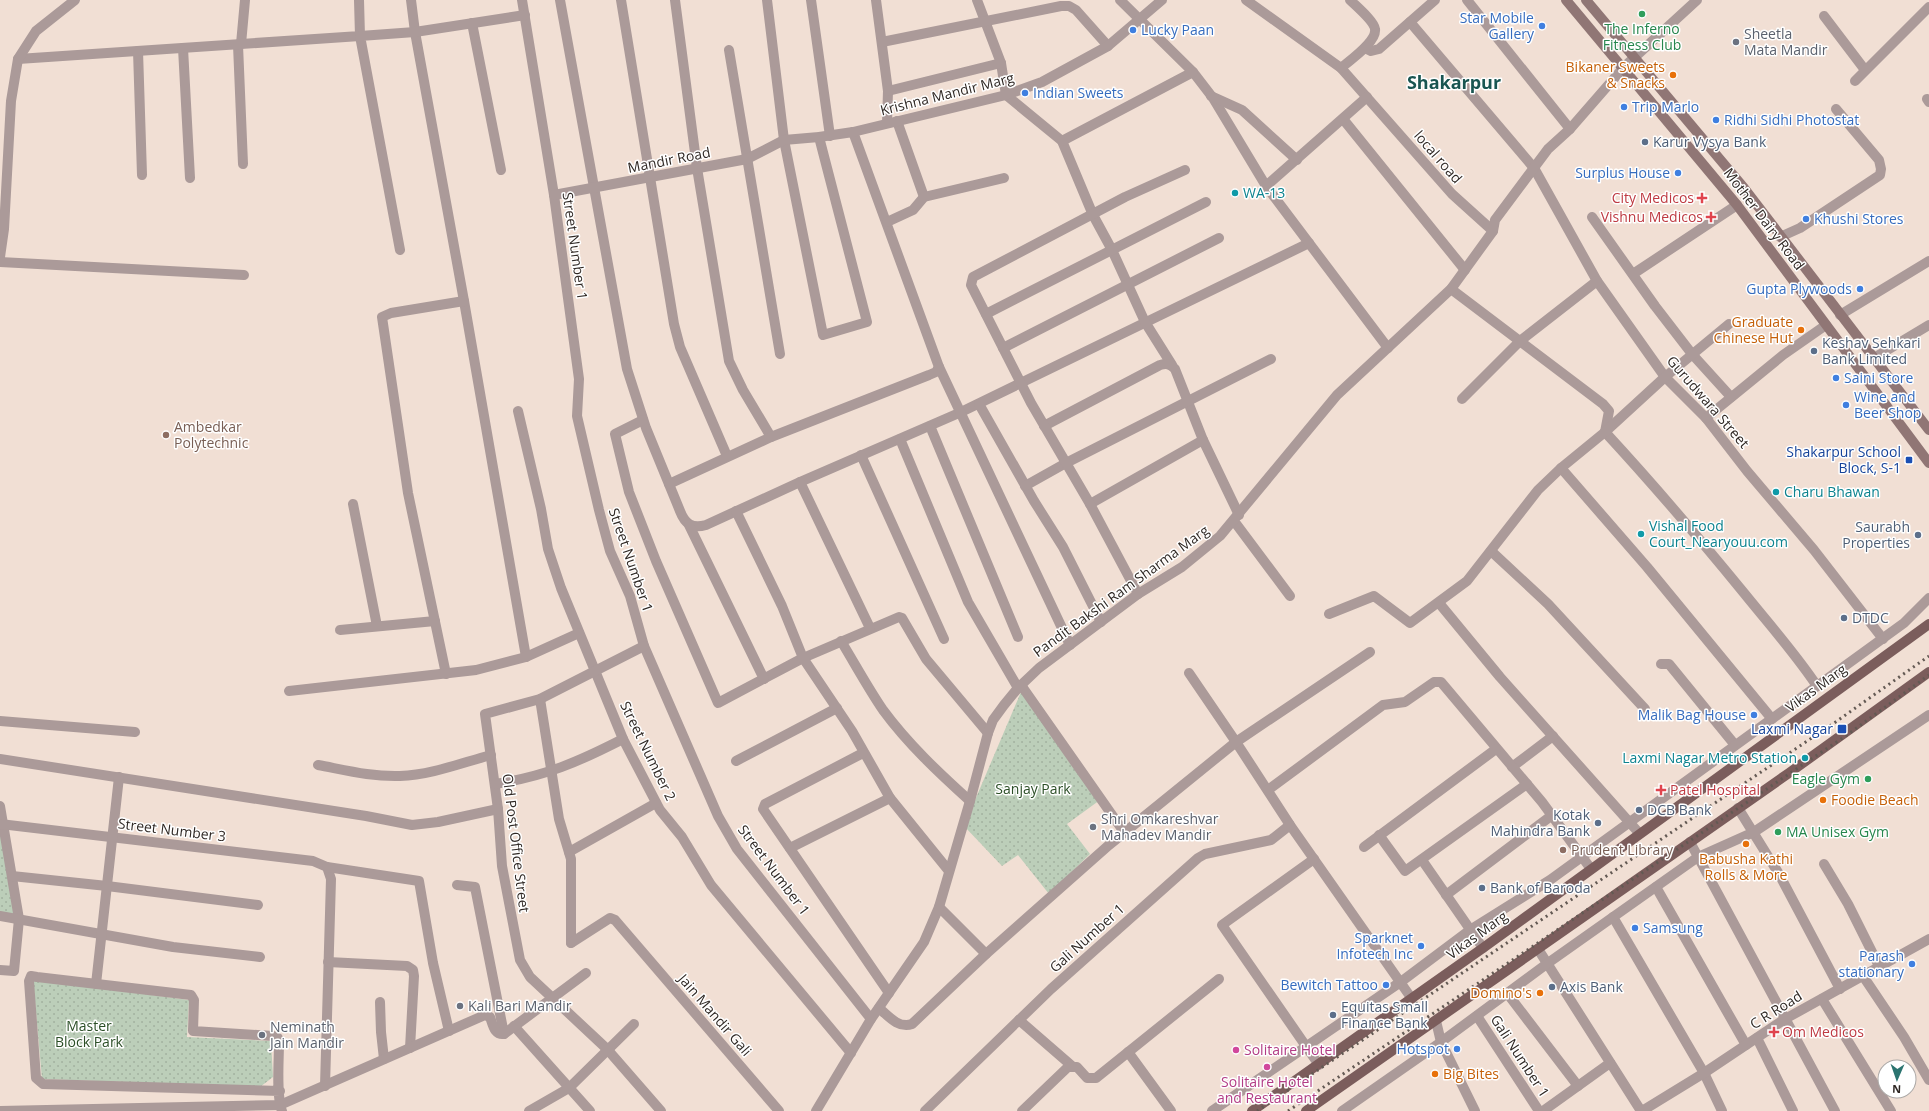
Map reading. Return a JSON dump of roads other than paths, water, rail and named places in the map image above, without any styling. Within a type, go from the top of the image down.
[{"type":"main road","name":"Mother Dairy Road","points":[[1566,0],[1624,67],[1737,205],[1929,463]]},
{"type":"main road","name":"Mother Dairy Road","points":[[1586,0],[1634,59],[1744,188],[1929,430]]},
{"type":"main road","name":"Vikas Marg","points":[[1252,1111],[1483,948],[1639,833],[1929,624]]},
{"type":"main road","points":[[1306,1111],[1436,1021],[1929,672]]},
{"type":"street","points":[[0,257],[4,229],[11,101],[18,59],[36,31],[75,0]]},
{"type":"street","points":[[243,164],[240,44],[245,0]]},
{"type":"street","points":[[359,0],[360,36],[400,250]]},
{"type":"street","points":[[412,0],[415,32],[464,301],[526,657]]},
{"type":"street","name":"Street Number 1","points":[[522,0],[554,195],[579,379],[577,416],[610,551],[630,596],[644,646],[718,816],[737,849],[871,1019]]},
{"type":"street","points":[[560,0],[627,369],[643,420],[668,484],[684,520],[689,525],[764,679]]},
{"type":"street","points":[[621,0],[674,324],[680,347],[727,456]]},
{"type":"street","points":[[675,0],[697,168],[729,361],[743,390],[771,436]]},
{"type":"street","points":[[767,0],[784,140],[823,336],[867,322],[819,137]]},
{"type":"street","points":[[811,0],[830,136]]},
{"type":"street","points":[[876,0],[892,122],[924,197]]},
{"type":"street","points":[[977,0],[1001,63],[1006,96],[1062,141],[1093,215],[1112,250],[1145,322],[1175,369],[1203,440],[1237,518],[1290,596]]},
{"type":"street","points":[[1120,0],[1193,72],[1211,95],[1266,186],[1388,348]]},
{"type":"street","name":"Krishna Mandir Marg","points":[[784,140],[830,136],[853,132],[1006,96],[1042,82],[1108,46],[1162,0]]},
{"type":"street","name":"local road","points":[[1246,0],[1341,68],[1452,194],[1493,231]]},
{"type":"street","points":[[1341,68],[1365,48],[1374,36],[1375,29],[1372,23],[1350,0]]},
{"type":"street","points":[[1365,48],[1371,51],[1379,48],[1410,22],[1423,4],[1434,0]]},
{"type":"street","points":[[1468,0],[1570,129]]},
{"type":"street","name":"Pandit Bakshi Ram Sharma Marg","points":[[816,1111],[871,1019],[924,942],[939,907],[988,733],[993,720],[1019,687],[1039,668],[1138,594],[1182,566],[1220,536],[1237,518],[1337,395],[1451,289],[1493,231],[1495,220],[1548,149],[1570,129],[1624,67],[1697,0]]},
{"type":"street","points":[[882,42],[985,22],[1061,6],[1068,3],[1108,46]]},
{"type":"street","points":[[1855,81],[1929,7]]},
{"type":"street","points":[[18,59],[415,32],[525,15]]},
{"type":"street","points":[[1824,16],[1866,70]]},
{"type":"street","name":"Gurudwara Street","points":[[1410,22],[1534,168],[1597,281],[1665,377],[1706,418],[1747,471],[1814,550],[1883,639]]},
{"type":"street","points":[[472,23],[501,170]]},
{"type":"street","points":[[184,48],[190,178]]},
{"type":"street","points":[[729,50],[780,354]]},
{"type":"street","points":[[138,51],[142,175]]},
{"type":"street","points":[[888,91],[1001,63]]},
{"type":"street","points":[[1062,141],[1193,72]]},
{"type":"street","points":[[1211,95],[1242,110],[1297,160]]},
{"type":"street","points":[[1266,186],[1367,97]]},
{"type":"street","points":[[1780,237],[1800,228],[1880,175],[1882,169],[1879,160],[1836,109]]},
{"type":"street","points":[[1343,119],[1465,270]]},
{"type":"street","points":[[853,132],[939,367],[959,413],[1070,645]]},
{"type":"street","name":"Mandir Road","points":[[554,195],[747,160],[784,140]]},
{"type":"street","points":[[1138,594],[1090,504],[1020,382],[971,285],[973,277],[1126,197],[1185,170]]},
{"type":"street","points":[[887,222],[906,214],[924,197],[1004,178]]},
{"type":"street","points":[[986,314],[1206,202]]},
{"type":"street","points":[[1633,274],[1737,205]]},
{"type":"street","points":[[1592,217],[1692,354],[1730,397]]},
{"type":"street","points":[[1003,348],[1219,238]]},
{"type":"street","points":[[689,525],[706,525],[800,482],[979,404],[1020,382],[1309,243]]},
{"type":"street","points":[[1840,315],[1929,261]]},
{"type":"street","points":[[0,262],[244,275]]},
{"type":"street","points":[[1462,399],[1520,342],[1597,281]]},
{"type":"street","points":[[1451,289],[1603,404],[1609,411],[1605,432]]},
{"type":"street","points":[[446,674],[408,493],[382,317],[391,313],[464,301]]},
{"type":"street","points":[[1329,614],[1374,596],[1410,623],[1439,603],[1467,581],[1538,490],[1561,468],[1605,432],[1665,377],[1729,324]]},
{"type":"street","points":[[1706,418],[1783,355],[1826,325]]},
{"type":"street","points":[[1874,358],[1929,325]]},
{"type":"street","points":[[1025,486],[1066,463],[1271,359]]},
{"type":"street","points":[[1044,426],[1160,365],[1167,363],[1172,365]]},
{"type":"street","points":[[668,484],[771,436],[936,372],[939,367]]},
{"type":"street","points":[[979,404],[1025,486],[1064,547],[1101,622]]},
{"type":"street","name":"Street Number 2","points":[[518,411],[541,509],[548,549],[579,633],[623,739],[656,803],[682,837],[710,885],[851,1054]]},
{"type":"street","points":[[643,420],[615,434],[629,492],[656,562],[718,703],[803,658],[895,617],[902,618],[926,659],[988,733]]},
{"type":"street","points":[[930,426],[1018,637]]},
{"type":"street","points":[[1605,432],[1644,474],[1806,669],[1817,686]]},
{"type":"street","points":[[900,438],[968,602],[1019,687],[1124,832]]},
{"type":"street","points":[[1090,504],[1203,440]]},
{"type":"street","points":[[861,455],[944,639]]},
{"type":"street","points":[[1561,468],[1647,567],[1772,719]]},
{"type":"street","points":[[800,482],[870,628]]},
{"type":"street","points":[[353,504],[377,626]]},
{"type":"street","points":[[736,511],[782,606],[803,658],[837,708],[890,798],[949,870]]},
{"type":"street","points":[[1491,551],[1548,604],[1645,709]]},
{"type":"street","points":[[1212,1111],[1402,981],[1470,930],[1550,880],[1883,639],[1904,623],[1929,598]]},
{"type":"street","points":[[1439,603],[1500,677],[1639,833]]},
{"type":"street","points":[[340,630],[435,622]]},
{"type":"street","points":[[288,691],[476,670],[526,657],[579,633]]},
{"type":"street","points":[[842,641],[883,709],[906,740],[970,801]]},
{"type":"street","points":[[644,646],[596,672],[540,699],[559,819],[569,852],[656,803]]},
{"type":"street","points":[[879,1008],[901,1025],[906,1026],[912,1024],[986,954],[1124,832],[1236,742],[1370,652]]},
{"type":"street","points":[[1661,664],[1669,664],[1735,745]]},
{"type":"street","points":[[1189,673],[1268,790],[1290,826],[1402,981],[1412,999]]},
{"type":"street","points":[[1268,790],[1383,706],[1405,702],[1434,682],[1441,682],[1527,784],[1591,869]]},
{"type":"street","name":"Old Post Office Street","points":[[540,699],[485,714],[498,809],[502,866],[520,960],[530,976],[607,1049],[661,1111]]},
{"type":"street","points":[[736,761],[837,708]]},
{"type":"street","points":[[1342,1111],[1441,1042],[1506,993],[1698,857],[1754,832],[1929,715]]},
{"type":"street","points":[[0,721],[135,732]]},
{"type":"street","points":[[1512,767],[1553,736]]},
{"type":"street","points":[[495,784],[526,779],[552,771],[585,758],[623,739]]},
{"type":"street","points":[[1364,847],[1496,749]]},
{"type":"street","points":[[864,753],[763,806],[763,808],[889,993]]},
{"type":"street","points":[[318,765],[366,774],[401,776],[432,772],[491,755]]},
{"type":"street","points":[[0,759],[119,776],[366,816],[412,825],[438,822],[498,809]]},
{"type":"street","points":[[96,984],[119,776]]},
{"type":"street","points":[[1379,835],[1405,871],[1527,784]]},
{"type":"street","points":[[790,848],[890,798]]},
{"type":"street","points":[[0,806],[19,919],[14,971],[0,970]]},
{"type":"street","points":[[1738,808],[1754,832],[1793,900],[1840,989]]},
{"type":"street","points":[[1446,895],[1551,816]]},
{"type":"street","name":"Street Number 3","points":[[2,824],[313,861],[327,867],[419,881],[433,963],[449,1031]]},
{"type":"street","name":"Gali Number 1","points":[[925,1111],[1019,1020],[1198,858],[1206,854],[1271,840],[1290,826]]},
{"type":"street","points":[[1690,842],[1835,1111]]},
{"type":"street","name":"Jain Mandir Gali","points":[[569,852],[571,859],[571,943],[610,918],[616,920],[779,1111]]},
{"type":"street","points":[[1314,859],[1222,925],[1319,1065]]},
{"type":"street","points":[[1422,860],[1483,948]]},
{"type":"street","points":[[1824,864],[1848,904],[1879,966]]},
{"type":"street","points":[[325,1086],[331,879],[327,867]]},
{"type":"street","points":[[12,876],[258,905]]},
{"type":"street","points":[[457,885],[474,887],[504,1034]]},
{"type":"street","points":[[1656,887],[1746,1045]]},
{"type":"street","points":[[939,907],[986,954]]},
{"type":"street","points":[[0,916],[173,947],[260,957]]},
{"type":"street","points":[[1613,917],[1704,1073],[1722,1111]]},
{"type":"street","name":"C R Road","points":[[1641,1111],[1704,1073],[1785,1019],[1929,939]]},
{"type":"street","points":[[1538,949],[1641,1111]]},
{"type":"street","points":[[328,962],[407,966],[413,970],[414,976],[410,1048]]},
{"type":"street","points":[[0,1111],[281,1108],[384,1059],[485,1015],[490,1017],[496,1032],[500,1035],[504,1034],[586,973]]},
{"type":"street","points":[[280,1091],[43,1084],[38,1082],[36,1078],[29,981],[31,976],[191,995],[194,1000],[192,1028],[196,1032],[273,1036],[278,1038],[281,1108]]},
{"type":"street","points":[[1863,976],[1904,1037],[1929,1080]]},
{"type":"street","points":[[1019,1020],[1072,1066],[1077,1067],[1087,1078],[1092,1079],[1096,1078],[1219,979]]},
{"type":"street","points":[[1506,993],[1578,1086]]},
{"type":"street","points":[[1822,999],[1891,1111]]},
{"type":"street","points":[[380,1002],[384,1059]]},
{"type":"street","name":"Gali Number 1","points":[[1477,1016],[1539,1111]]},
{"type":"street","points":[[1436,1021],[1441,1042],[1475,1111]]},
{"type":"street","points":[[529,1111],[569,1088],[634,1024]]},
{"type":"street","points":[[514,1026],[590,1111]]},
{"type":"street","points":[[1757,1038],[1793,1111]]},
{"type":"street","points":[[1128,1052],[1171,1111]]},
{"type":"street","points":[[1543,1111],[1610,1063]]},
{"type":"street","points":[[1022,1111],[1068,1067],[1072,1066]]},
{"type":"railway","points":[[1257,1111],[1837,721],[1929,656]]},
{"type":"railway","points":[[1288,1111],[1847,735],[1929,675]]},
{"type":"place","name":"The Inferno Fitness Club","points":[[1642,14]]},
{"type":"place","name":"Star Mobile Gallery","points":[[1542,26]]},
{"type":"place","name":"Lucky Paan","points":[[1133,30]]},
{"type":"place","name":"Sheetla Mata Mandir","points":[[1736,42]]},
{"type":"place","name":"Bikaner Sweets & Snacks","points":[[1673,75]]},
{"type":"place","name":"Indian Sweets","points":[[1025,93]]},
{"type":"place","name":"Trip Marlo","points":[[1624,107]]},
{"type":"place","name":"Ridhi Sidhi Photostat","points":[[1716,120]]},
{"type":"place","name":"Karur Vysya Bank","points":[[1645,142]]},
{"type":"place","name":"Surplus House","points":[[1678,173]]},
{"type":"place","name":"WA-13","points":[[1235,193]]},
{"type":"place","name":"City Medicos","points":[[1702,198]]},
{"type":"place","name":"Vishnu Medicos","points":[[1711,217]]},
{"type":"place","name":"Khushi Stores","points":[[1806,219]]},
{"type":"place","name":"Gupta Plywoods","points":[[1860,289]]},
{"type":"place","name":"Graduate Chinese Hut","points":[[1801,330]]},
{"type":"place","name":"Keshav Sehkari Bank Limited","points":[[1814,351]]},
{"type":"place","name":"Saini Store","points":[[1836,378]]},
{"type":"place","name":"Wine and Beer Shop","points":[[1846,405]]},
{"type":"place","name":"Ambedkar Polytechnic","points":[[166,435]]},
{"type":"place","name":"Shakarpur School Block, S-1","points":[[1909,460]]},
{"type":"place","name":"Charu Bhawan","points":[[1776,492]]},
{"type":"place","name":"Vishal Food Court_Nearyouu.com","points":[[1641,534]]},
{"type":"place","name":"Saurabh Properties","points":[[1918,535]]},
{"type":"place","name":"DTDC","points":[[1844,618]]},
{"type":"place","name":"Malik Bag House","points":[[1754,715]]},
{"type":"place","name":"Laxmi Nagar","points":[[1842,729]]},
{"type":"place","name":"Laxmi Nagar Metro Station","points":[[1805,758]]},
{"type":"place","name":"Eagle Gym","points":[[1868,779]]},
{"type":"place","name":"Patel Hospital","points":[[1661,790]]},
{"type":"place","name":"Foodie Beach","points":[[1823,800]]},
{"type":"place","name":"DCB Bank","points":[[1639,810]]},
{"type":"place","name":"Kotak Mahindra Bank","points":[[1598,823]]},
{"type":"place","name":"Shri Omkareshvar Mahadev Mandir","points":[[1093,827]]},
{"type":"place","name":"MA Unisex Gym","points":[[1778,832]]},
{"type":"place","name":"Babusha Kathi Rolls & More","points":[[1746,844]]},
{"type":"place","name":"Prudent Library","points":[[1563,850]]},
{"type":"place","name":"Bank of Baroda","points":[[1482,888]]},
{"type":"place","name":"Samsung","points":[[1635,928]]},
{"type":"place","name":"Sparknet Infotech Inc","points":[[1421,946]]},
{"type":"place","name":"Parash stationary","points":[[1912,964]]},
{"type":"place","name":"Bewitch Tattoo","points":[[1386,985]]},
{"type":"place","name":"Axis Bank","points":[[1552,987]]},
{"type":"place","name":"Domino's","points":[[1540,993]]},
{"type":"place","name":"Kali Bari Mandir","points":[[460,1006]]},
{"type":"place","name":"Equitas Small Finance Bank","points":[[1333,1015]]},
{"type":"place","name":"Om Medicos","points":[[1774,1032]]},
{"type":"place","name":"Neminath Jain Mandir","points":[[262,1035]]},
{"type":"place","name":"Hotspot","points":[[1457,1049]]},
{"type":"place","name":"Solitaire Hotel","points":[[1236,1050]]},
{"type":"place","name":"Solitaire Hotel and Restaurant","points":[[1267,1067]]},
{"type":"place","name":"Big Bites","points":[[1435,1074]]},
{"type":"district","name":"Shakarpur","points":[[1454,83]]},
{"type":"park label","name":"Sanjay Park","points":[[1033,789]]},
{"type":"park label","name":"Master Block Park","points":[[89,1034]]}]
